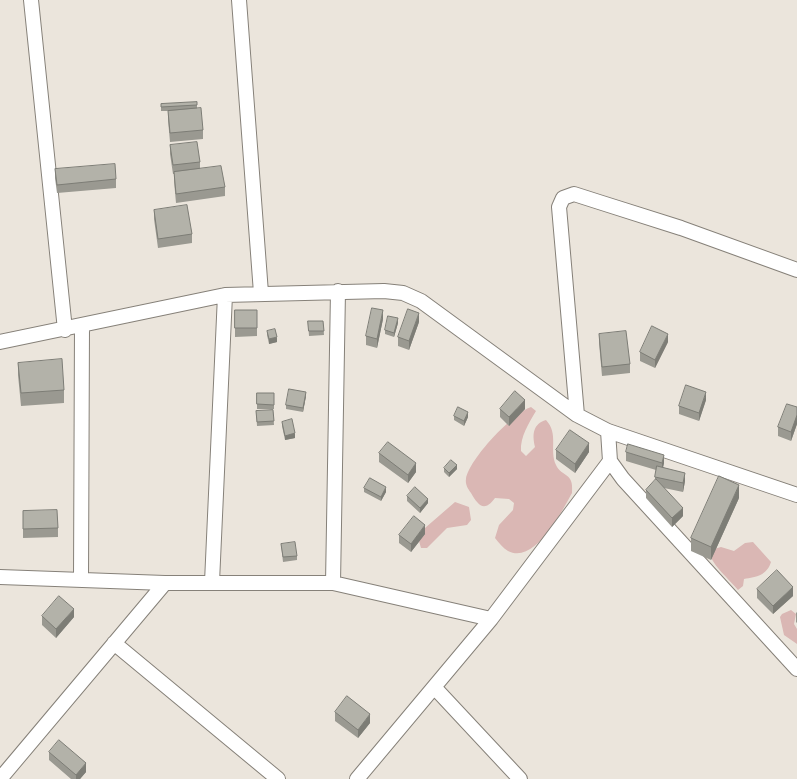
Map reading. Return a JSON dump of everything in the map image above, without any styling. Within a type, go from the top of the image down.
[{"type":"street","points":[[31,0],[65,330]]},
{"type":"street","points":[[239,0],[261,293]]},
{"type":"street","points":[[577,415],[559,207],[563,198],[574,194],[681,228],[797,270]]},
{"type":"street","points":[[0,342],[65,330],[82,325],[224,295],[384,291],[403,293],[421,301],[577,415],[608,431],[797,495]]},
{"type":"street","points":[[332,582],[338,292]]},
{"type":"street","points":[[212,582],[224,295]]},
{"type":"street","points":[[81,579],[82,325]]},
{"type":"street","points":[[608,431],[610,460],[624,479],[797,669]]},
{"type":"street","points":[[357,779],[435,688],[491,619],[610,460]]},
{"type":"street","points":[[0,577],[165,582],[332,582],[491,619]]},
{"type":"street","points":[[0,779],[165,582]]},
{"type":"street","points":[[114,643],[278,779]]},
{"type":"street","points":[[435,688],[520,779]]},
{"type":"shaded area","points":[[531,407],[536,411],[523,435],[521,451],[526,456],[535,447],[534,430],[538,424],[546,420],[552,431],[553,454],[556,465],[558,469],[571,481],[572,493],[562,512],[537,544],[528,550],[518,553],[508,551],[495,538],[499,525],[513,510],[514,503],[509,499],[495,498],[488,505],[482,506],[476,501],[466,485],[466,479],[469,470],[483,449],[503,427],[523,411]]},
{"type":"shaded area","points":[[455,502],[469,507],[471,520],[467,525],[447,528],[427,548],[421,548],[419,541],[425,528]]},
{"type":"shaded area","points":[[753,542],[771,562],[767,570],[761,575],[744,579],[743,586],[738,590],[714,563],[710,554],[714,549],[721,547],[734,551],[745,543]]},
{"type":"shaded area","points":[[791,610],[796,614],[794,624],[797,629],[797,644],[784,635],[780,617],[782,614]]},
{"type":"building","points":[[197,102],[197,105],[161,107],[161,104]]},
{"type":"building","points":[[201,108],[203,130],[170,133],[168,111]]},
{"type":"building","points":[[197,142],[200,162],[173,165],[170,145]]},
{"type":"building","points":[[115,164],[116,179],[57,185],[55,169]]},
{"type":"building","points":[[221,166],[225,187],[176,194],[174,172]]},
{"type":"building","points":[[187,205],[192,234],[158,239],[154,210]]},
{"type":"building","points":[[372,308],[383,310],[377,339],[366,336]]},
{"type":"building","points":[[408,309],[419,313],[409,341],[398,337]]},
{"type":"building","points":[[235,310],[257,310],[257,328],[235,328]]},
{"type":"building","points":[[388,316],[398,318],[394,333],[385,330]]},
{"type":"building","points":[[308,321],[323,321],[324,331],[309,331]]},
{"type":"building","points":[[652,326],[668,334],[655,360],[640,352]]},
{"type":"building","points":[[275,329],[277,337],[269,339],[267,331]]},
{"type":"building","points":[[626,331],[630,364],[602,367],[599,334]]},
{"type":"building","points":[[62,359],[64,390],[21,393],[18,363]]},
{"type":"building","points":[[686,385],[706,392],[699,413],[679,406]]},
{"type":"building","points":[[289,389],[306,392],[303,408],[286,405]]},
{"type":"building","points":[[515,391],[525,400],[509,417],[500,409]]},
{"type":"building","points":[[257,393],[274,393],[274,405],[257,404]]},
{"type":"building","points":[[787,404],[797,407],[797,415],[791,432],[778,427]]},
{"type":"building","points":[[458,407],[468,412],[464,421],[454,416]]},
{"type":"building","points":[[273,410],[274,421],[257,422],[256,411]]},
{"type":"building","points":[[292,419],[295,433],[285,436],[282,422]]},
{"type":"building","points":[[570,430],[589,443],[575,464],[556,450]]},
{"type":"building","points":[[388,442],[416,463],[408,475],[379,453]]},
{"type":"building","points":[[628,444],[664,455],[662,463],[626,452]]},
{"type":"building","points":[[451,460],[457,465],[449,473],[444,468]]},
{"type":"building","points":[[657,466],[685,473],[683,483],[655,477]]},
{"type":"building","points":[[719,476],[739,485],[711,547],[691,538]]},
{"type":"building","points":[[370,478],[386,487],[381,497],[364,488]]},
{"type":"building","points":[[656,479],[683,508],[672,518],[646,490]]},
{"type":"building","points":[[415,487],[428,499],[420,508],[407,496]]},
{"type":"building","points":[[57,510],[58,528],[23,529],[23,511]]},
{"type":"building","points":[[414,516],[425,525],[411,544],[399,535]]},
{"type":"building","points":[[295,542],[297,556],[283,557],[281,544]]},
{"type":"building","points":[[777,570],[793,587],[773,606],[757,589]]},
{"type":"building","points":[[59,596],[74,609],[56,629],[42,616]]},
{"type":"building","points":[[347,696],[370,714],[358,730],[335,712]]},
{"type":"building","points":[[59,740],[86,763],[76,775],[49,752]]}]
